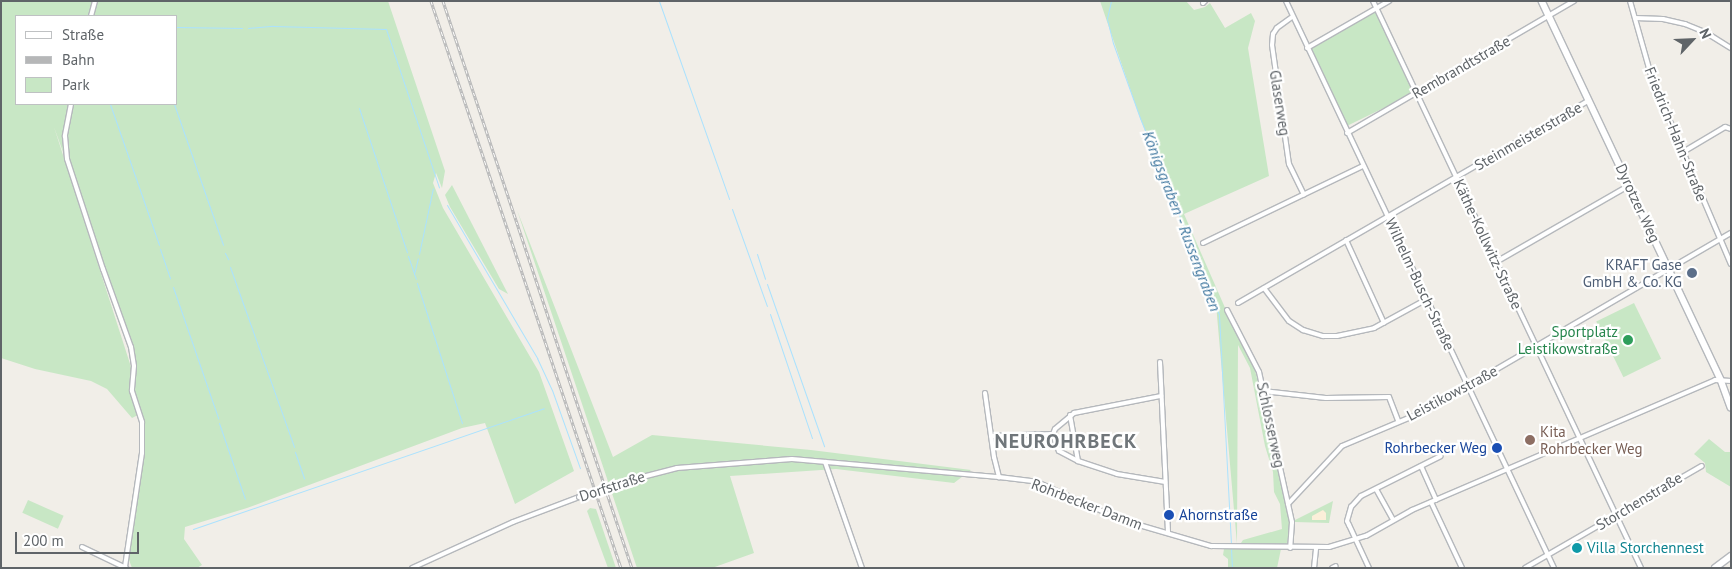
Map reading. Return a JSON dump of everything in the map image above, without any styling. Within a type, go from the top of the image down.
[{"type":"street","points":[[91,15],[95,1]]},
{"type":"street","name":"Wilhelm-Busch-Straße","points":[[1286,1],[1554,568]]},
{"type":"street","name":"Käthe-Kollwitz-Straße","points":[[1373,1],[1641,568]]},
{"type":"street","points":[[1307,48],[1389,1]]},
{"type":"street","name":"Dyrotzer Weg","points":[[1542,1],[1721,380],[1731,407]]},
{"type":"street","name":"Rembrandtstraße","points":[[1347,133],[1574,1]]},
{"type":"street","name":"Friedrich-Hahn-Straße","points":[[1630,1],[1652,80],[1731,264]]},
{"type":"street","name":"Glaserweg","points":[[1292,17],[1277,28],[1273,34],[1272,45],[1289,164],[1304,195]]},
{"type":"street","points":[[1635,18],[1663,19],[1685,24],[1704,32],[1731,48]]},
{"type":"street","name":"Steinmeisterstraße","points":[[1238,303],[1589,100]]},
{"type":"street","points":[[71,105],[65,136],[68,160],[110,291],[131,347],[134,366],[132,391],[142,422],[142,453],[126,567],[82,547]]},
{"type":"street","points":[[1683,152],[1725,127],[1731,129]]},
{"type":"street","points":[[1203,243],[1363,166]]},
{"type":"street","points":[[1496,262],[1630,185]]},
{"type":"street","name":"Leistikowstraße","points":[[1288,504],[1342,446],[1423,412],[1731,233]]},
{"type":"street","points":[[1346,240],[1384,323]]},
{"type":"street","points":[[1264,288],[1290,321],[1312,333],[1337,336],[1384,323],[1427,299]]},
{"type":"street","name":"Schlosserweg","points":[[1227,310],[1259,372],[1292,522],[1289,547]]},
{"type":"street","points":[[1160,362],[1168,533]]},
{"type":"street","points":[[1289,547],[1316,548],[1356,540],[1433,501],[1580,437],[1716,380],[1731,381]]},
{"type":"street","points":[[1263,391],[1326,398],[1389,397],[1398,422]]},
{"type":"street","points":[[985,394],[999,477]]},
{"type":"street","points":[[1161,396],[1070,415],[1055,429],[1053,434],[1059,451],[1078,461],[1117,474],[1165,482]]},
{"type":"street","points":[[1070,415],[1078,461]]},
{"type":"street","points":[[991,436],[1053,434]]},
{"type":"street","points":[[1369,568],[1347,521],[1351,507],[1361,496],[1441,456]]},
{"type":"street","name":"Dorfstraße","points":[[412,568],[513,522],[579,497],[654,472],[687,467],[792,459],[825,462]]},
{"type":"street","points":[[825,462],[862,568]]},
{"type":"street","name":"Rohrbecker Damm","points":[[825,462],[1037,482],[1122,520],[1212,546],[1228,548],[1289,547]]},
{"type":"street","points":[[1421,466],[1433,501],[1462,568]]},
{"type":"street","name":"Storchenstraße","points":[[1525,568],[1702,466]]},
{"type":"street","points":[[1376,489],[1393,520]]},
{"type":"street","points":[[1314,568],[1316,548]]},
{"type":"street","points":[[1715,568],[1731,556]]},
{"type":"green space","points":[[1,1],[388,1],[445,171],[442,188],[436,173],[433,183],[443,208],[539,372],[574,471],[515,504],[485,423],[462,428],[247,508],[185,527],[184,539],[202,565],[197,568],[132,568],[129,560],[144,441],[142,413],[132,418],[107,389],[91,381],[35,369],[1,358]],"holes":[[[54,127],[134,351],[134,373]]]},
{"type":"green space","points":[[1100,1],[1186,1],[1194,10],[1205,7],[1210,3],[1225,28],[1251,13],[1255,21],[1248,48],[1269,176],[1184,214],[1226,310],[1255,370],[1291,522],[1286,547],[1281,549],[1277,568],[1228,568],[1228,559],[1223,555],[1224,549],[1237,549],[1243,540],[1282,529],[1280,504],[1274,492],[1273,472],[1265,446],[1250,368],[1238,345],[1237,544],[1216,304],[1140,118]]},
{"type":"green space","points":[[1375,11],[1415,93],[1345,127],[1305,45]]},
{"type":"green space","points":[[452,185],[508,294],[499,289],[450,207],[445,195]]},
{"type":"green space","points":[[517,210],[613,457],[652,435],[811,450],[971,470],[954,483],[836,469],[730,476],[754,553],[712,568],[637,568]]},
{"type":"green space","name":"Sportplatz Leistikowstraße","points":[[1634,303],[1661,359],[1623,377],[1596,321]]},
{"type":"green space","points":[[1709,439],[1725,452],[1731,452],[1731,487],[1706,472],[1705,463],[1694,454]]},
{"type":"green space","points":[[28,500],[64,516],[58,529],[22,513]]},
{"type":"green space","points":[[1333,501],[1329,523],[1295,522],[1295,520]]},
{"type":"green space","points":[[590,508],[596,509],[616,568],[608,568],[587,511]]},
{"type":"sand","points":[[1323,510],[1326,513],[1326,520],[1312,520],[1312,516]]},
{"type":"waterway","points":[[659,1],[729,199]]},
{"type":"waterway","name":"Königsgraben - Russengraben","points":[[1111,1],[1107,19],[1113,43],[1140,118],[1219,315],[1231,545]]},
{"type":"waterway","points":[[248,28],[273,26],[386,29],[439,187]]},
{"type":"waterway","points":[[178,27],[242,28]]},
{"type":"waterway","points":[[110,105],[159,245]]},
{"type":"waterway","points":[[174,105],[223,245]]},
{"type":"waterway","points":[[359,108],[407,252]]},
{"type":"waterway","points":[[419,254],[433,188]]},
{"type":"waterway","points":[[447,205],[537,358],[552,390],[580,468]]},
{"type":"waterway","points":[[732,209],[767,306]]},
{"type":"waterway","points":[[160,249],[170,278]]},
{"type":"waterway","points":[[225,253],[228,259]]},
{"type":"waterway","points":[[757,254],[765,279]]},
{"type":"waterway","points":[[408,256],[416,279]]},
{"type":"waterway","points":[[414,274],[418,258]]},
{"type":"waterway","points":[[230,267],[294,447]]},
{"type":"waterway","points":[[417,283],[462,423]]},
{"type":"waterway","points":[[767,284],[824,446]]},
{"type":"waterway","points":[[173,287],[218,418]]},
{"type":"waterway","points":[[770,314],[812,438]]},
{"type":"waterway","points":[[193,529],[544,408]]},
{"type":"waterway","points":[[219,423],[245,499]]},
{"type":"waterway","points":[[295,452],[304,478]]},
{"type":"waterway","name":"Königsgraben - Russengraben","points":[[1231,549],[1232,568]]},
{"type":"railway","points":[[431,1],[621,568]]},
{"type":"railway","points":[[443,1],[632,568]]},
{"type":"place","name":"KRAFT Gase GmbH & Co. KG","points":[[1692,273]]},
{"type":"place","name":"Sportplatz Leistikowstraße","points":[[1628,340]]},
{"type":"place","name":"Kita Rohrbecker Weg","points":[[1530,440]]},
{"type":"place","name":"Rohrbecker Weg","points":[[1497,448]]},
{"type":"place","name":"Ahornstraße","points":[[1169,515]]},
{"type":"place","name":"Villa Storchennest","points":[[1577,548]]},
{"type":"district","name":"NEUROHRBECK","points":[[1066,441]]}]
